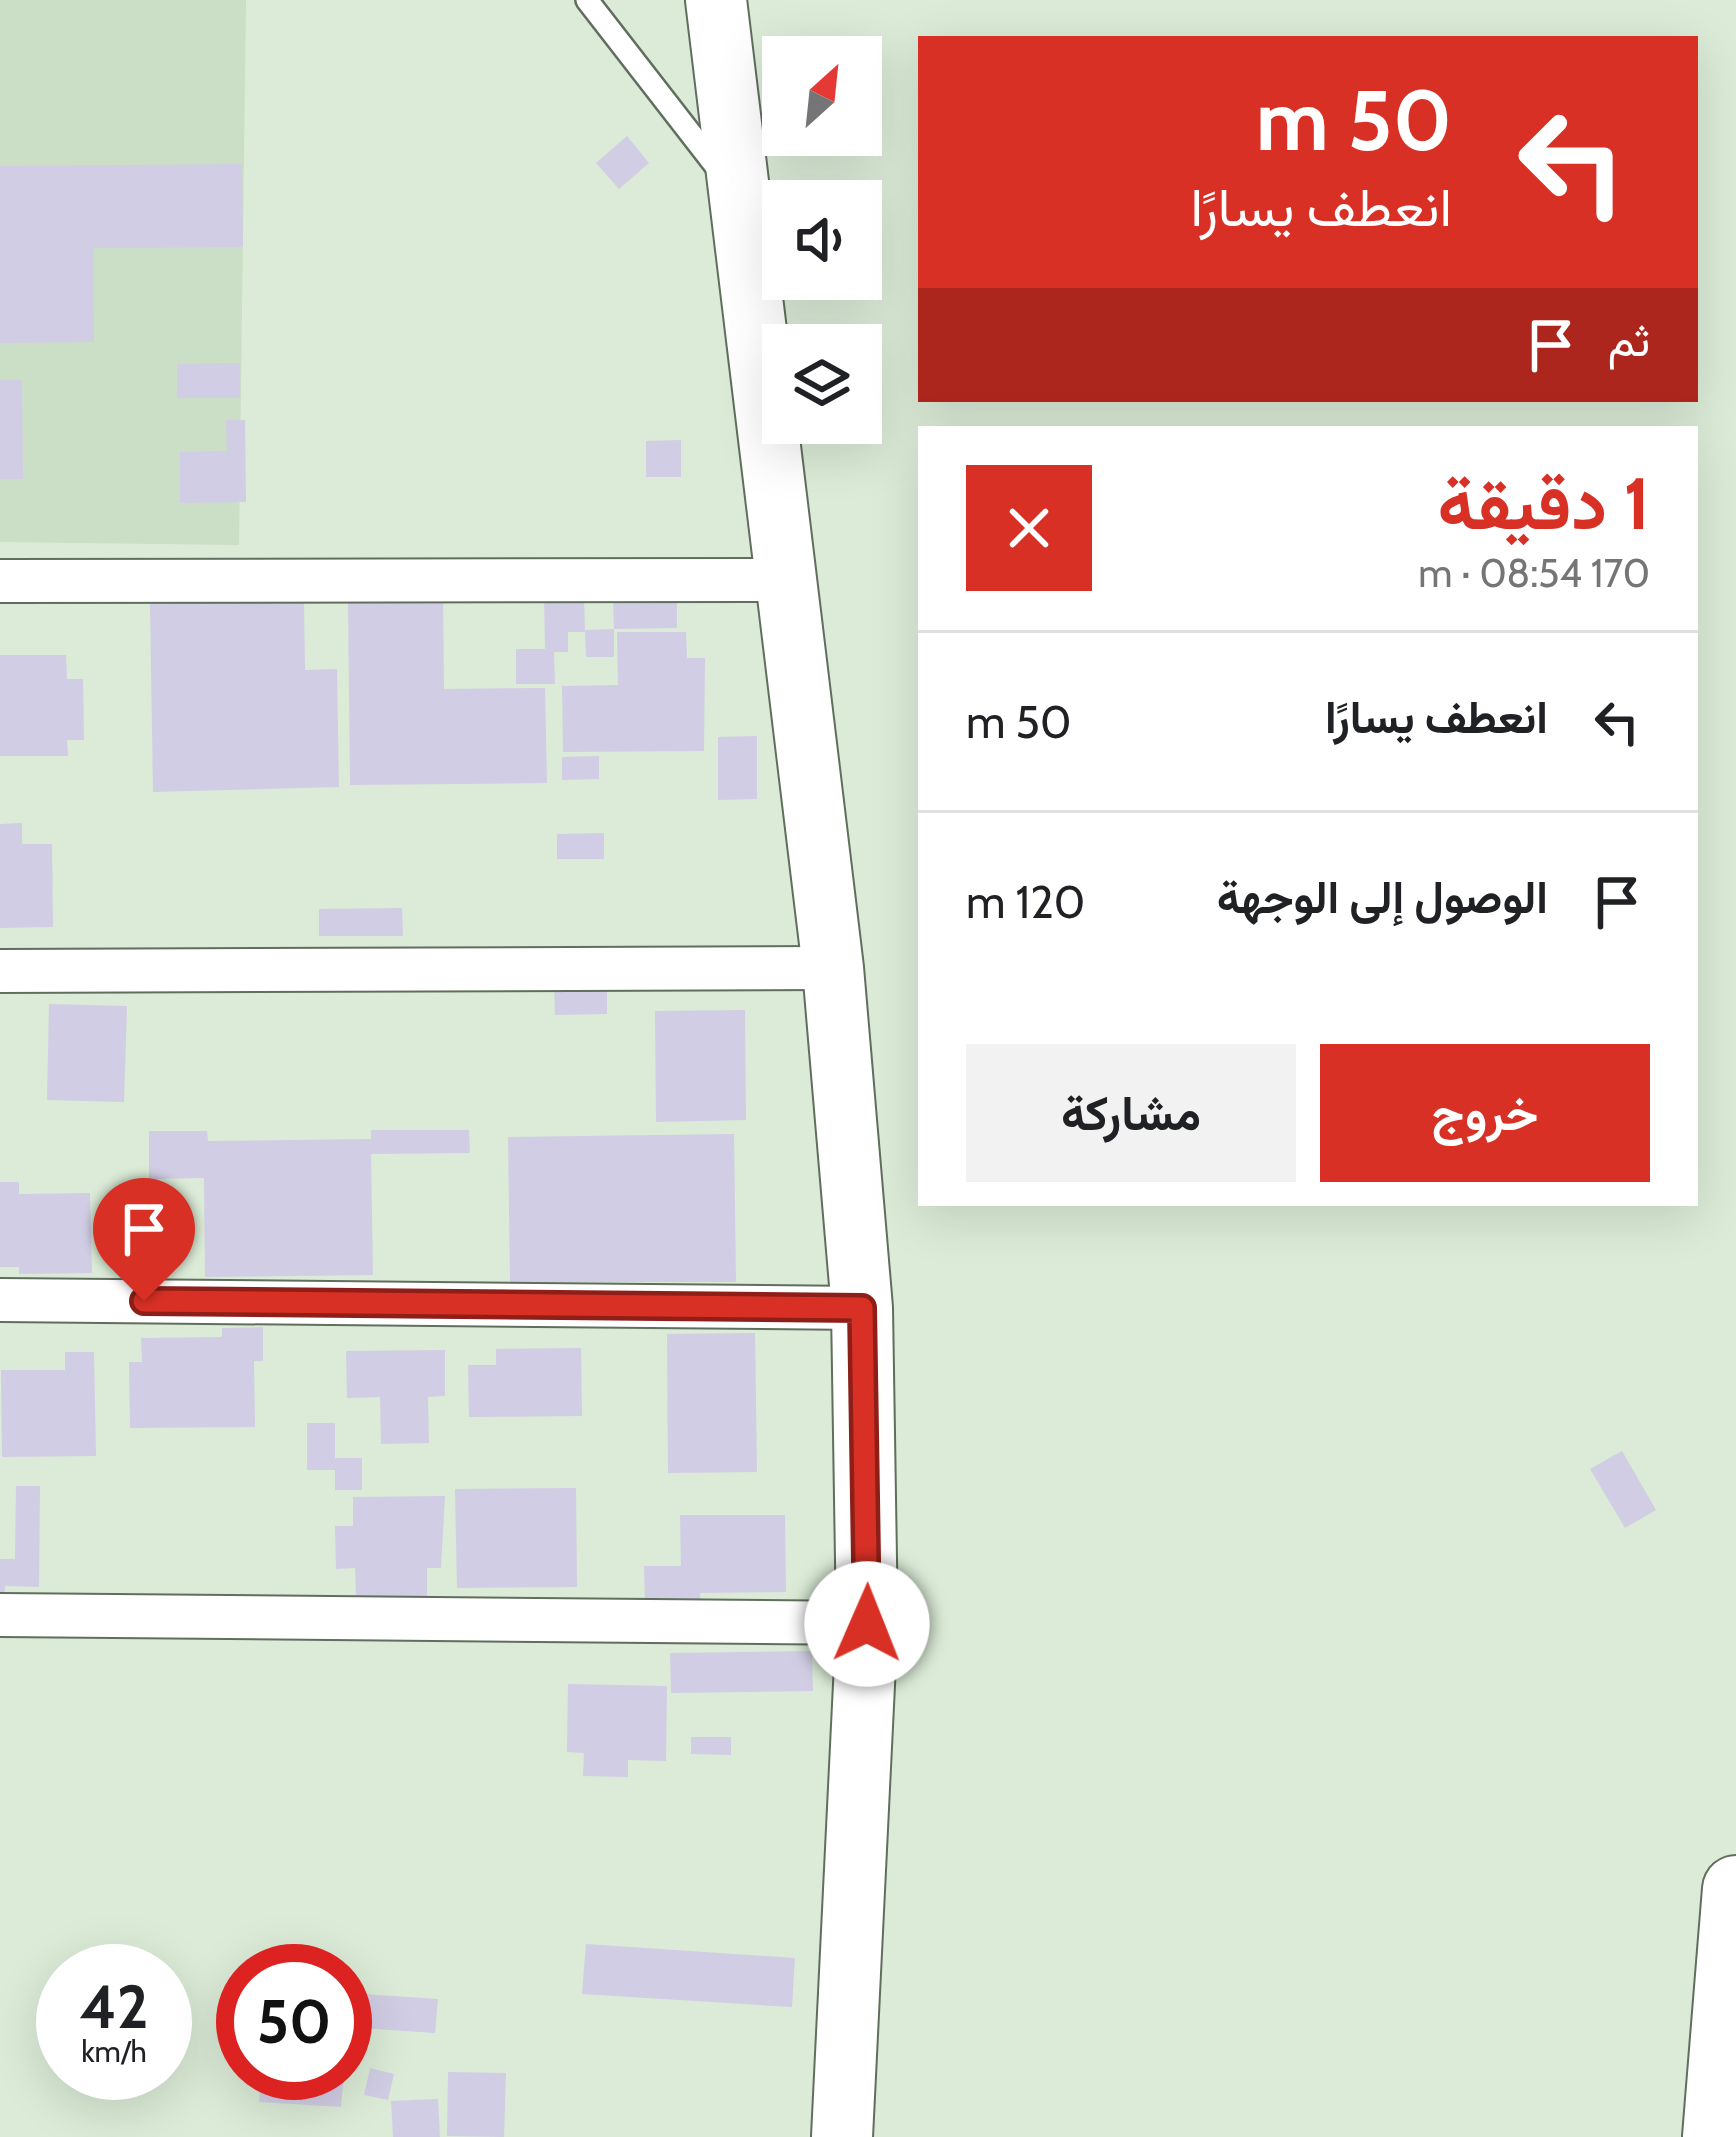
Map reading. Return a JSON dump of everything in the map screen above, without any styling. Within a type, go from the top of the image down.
[{"type":"highway","points":[[1716,2137],[1736,1889]]},
{"type":"main road","points":[[716,0],[833,968],[862,1308],[867,1624],[842,2137]]},
{"type":"street","points":[[0,581],[788,580]]},
{"type":"street","points":[[0,971],[833,968]]},
{"type":"street","points":[[0,1300],[862,1308]]},
{"type":"street","points":[[0,1615],[867,1624]]},
{"type":"lane","points":[[586,0],[741,198]]},
{"type":"shaded area","points":[[0,0],[246,0],[239,545],[0,542]]},
{"type":"building","points":[[627,136],[649,163],[619,189],[596,163]]},
{"type":"building","points":[[242,164],[243,247],[93,248],[94,342],[0,343],[0,166]]},
{"type":"building","points":[[240,363],[240,398],[177,398],[177,364]]},
{"type":"building","points":[[0,380],[22,380],[23,479],[0,479]]},
{"type":"building","points":[[226,420],[245,420],[246,502],[180,503],[180,452],[227,451]]},
{"type":"building","points":[[681,440],[681,477],[646,477],[646,441]]},
{"type":"building","points":[[544,598],[584,598],[585,632],[568,632],[568,652],[554,652],[555,684],[516,684],[516,649],[545,649]]},
{"type":"building","points":[[677,599],[677,628],[614,629],[613,600]]},
{"type":"building","points":[[443,601],[444,689],[545,688],[547,783],[350,785],[348,603]]},
{"type":"building","points":[[304,602],[305,670],[337,669],[339,787],[153,792],[150,604]]},
{"type":"building","points":[[614,629],[614,657],[586,657],[585,630]]},
{"type":"building","points":[[617,632],[686,632],[687,658],[705,658],[704,751],[563,752],[562,686],[618,685]]},
{"type":"building","points":[[0,655],[66,655],[67,679],[83,679],[84,740],[67,740],[68,756],[0,756]]},
{"type":"building","points":[[757,736],[757,799],[718,800],[718,737]]},
{"type":"building","points":[[599,756],[599,779],[562,780],[562,757]]},
{"type":"building","points":[[22,823],[22,844],[52,844],[53,927],[0,928],[0,824]]},
{"type":"building","points":[[604,833],[604,859],[557,859],[557,834]]},
{"type":"building","points":[[402,908],[403,936],[319,936],[319,909]]},
{"type":"building","points":[[554,980],[607,980],[607,1014],[555,1015]]},
{"type":"building","points":[[49,1004],[127,1006],[124,1102],[47,1100]]},
{"type":"building","points":[[745,1010],[746,1120],[656,1122],[655,1011]]},
{"type":"building","points":[[371,1130],[469,1130],[470,1153],[371,1154],[373,1275],[205,1277],[204,1178],[149,1179],[149,1131],[207,1131],[208,1141],[371,1139]]},
{"type":"building","points":[[734,1134],[736,1282],[510,1282],[508,1137]]},
{"type":"building","points":[[0,1182],[19,1182],[19,1194],[90,1193],[92,1273],[19,1274],[19,1267],[0,1267]]},
{"type":"building","points":[[126,1238],[160,1238],[161,1277],[127,1277]]},
{"type":"building","points":[[263,1327],[263,1361],[254,1361],[255,1427],[130,1428],[129,1362],[142,1362],[141,1338],[222,1337],[222,1328]]},
{"type":"building","points":[[755,1333],[757,1472],[668,1473],[667,1334]]},
{"type":"building","points":[[581,1348],[582,1416],[469,1417],[468,1365],[496,1365],[496,1349]]},
{"type":"building","points":[[445,1350],[445,1396],[428,1397],[429,1443],[381,1444],[380,1397],[347,1398],[346,1351]]},
{"type":"building","points":[[65,1352],[94,1352],[96,1456],[2,1457],[1,1370],[65,1370]]},
{"type":"building","points":[[307,1423],[335,1423],[335,1458],[362,1458],[362,1490],[335,1490],[335,1470],[307,1470]]},
{"type":"building","points":[[1622,1451],[1656,1510],[1625,1528],[1590,1469]]},
{"type":"building","points":[[16,1486],[40,1486],[39,1587],[5,1586],[4,1605],[0,1605],[0,1559],[15,1559]]},
{"type":"building","points":[[576,1488],[577,1587],[457,1588],[455,1489]]},
{"type":"building","points":[[445,1496],[441,1568],[427,1568],[427,1597],[356,1597],[355,1568],[336,1569],[335,1526],[353,1526],[353,1497]]},
{"type":"building","points":[[680,1515],[785,1515],[786,1592],[700,1593],[701,1603],[645,1603],[644,1566],[681,1566]]},
{"type":"building","points":[[812,1651],[813,1691],[671,1693],[670,1653]]},
{"type":"building","points":[[568,1684],[667,1686],[666,1761],[628,1760],[628,1777],[583,1776],[584,1753],[567,1752]]},
{"type":"building","points":[[691,1737],[731,1737],[731,1755],[691,1754]]},
{"type":"building","points":[[586,1944],[795,1958],[792,2007],[582,1994]]},
{"type":"building","points":[[372,1995],[438,1999],[435,2033],[372,2029]]},
{"type":"building","points":[[372,2068],[394,2074],[388,2100],[372,2097]]},
{"type":"building","points":[[448,2072],[506,2073],[504,2137],[447,2136]]},
{"type":"building","points":[[438,2099],[440,2137],[393,2137],[391,2101]]},
{"type":"building","points":[[259,2100],[342,2100],[341,2107]]},
{"type":"route","points":[[144,1301],[862,1308],[867,1624]]}]
